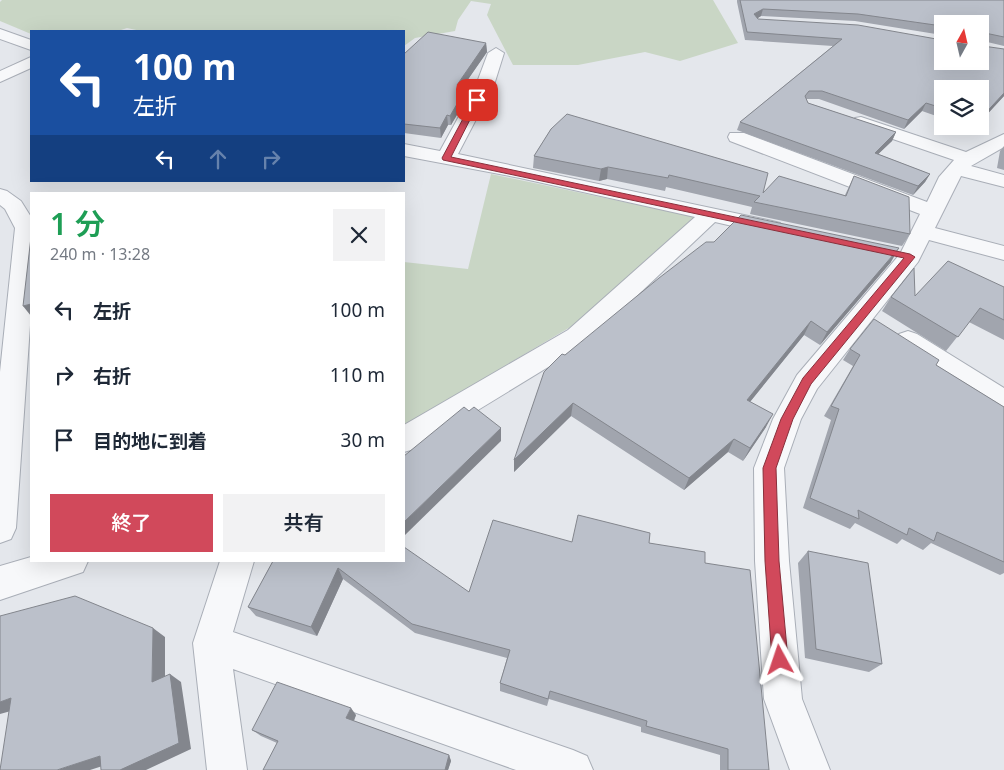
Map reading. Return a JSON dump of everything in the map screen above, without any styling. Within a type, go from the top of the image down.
[{"type":"street","points":[[0,34],[30,45]]},
{"type":"street","points":[[446,158],[485,85],[496,53]]},
{"type":"street","points":[[0,77],[30,62]]},
{"type":"street","points":[[840,115],[1004,180]]},
{"type":"street","points":[[737,136],[914,238],[1004,253]]},
{"type":"street","points":[[810,770],[784,699],[772,561],[769,468],[787,419],[807,382],[862,313],[914,238],[949,177],[962,163],[979,151],[1004,140]]},
{"type":"street","points":[[405,150],[796,233]]},
{"type":"street","points":[[0,195],[14,205],[26,228],[0,528]]},
{"type":"street","points":[[405,439],[577,337],[710,215]]},
{"type":"street","points":[[862,313],[1004,402]]},
{"type":"street","points":[[0,583],[67,562]]},
{"type":"street","points":[[227,770],[211,643],[237,562]]},
{"type":"street","points":[[211,643],[573,770]]},
{"type":"green space","points":[[2,0],[713,0],[738,43],[680,61],[645,52],[578,65],[513,65],[487,15],[491,4],[471,1],[458,20],[455,31],[415,38],[405,45],[405,30],[136,30],[127,28],[121,30],[30,30],[30,34],[0,21],[0,2]]},
{"type":"green space","points":[[491,174],[695,217],[577,323],[405,425],[405,262],[468,269]]},
{"type":"building","points":[[740,0],[1004,0],[1004,37],[989,34],[989,15],[934,15],[934,25],[858,14],[763,9],[754,14],[758,19],[858,25],[934,39],[934,70],[989,70],[989,47],[1004,49],[1004,93],[989,109],[989,80],[934,80],[934,106],[926,103],[908,120],[822,91],[809,91],[805,96],[808,103],[896,132],[875,153],[930,174],[918,186],[740,122],[842,39],[747,32]]},
{"type":"building","points":[[428,32],[486,43],[457,85],[467,87],[450,116],[447,115],[440,128],[405,124],[405,53]]},
{"type":"building","points":[[567,114],[768,173],[763,193],[779,176],[846,196],[854,176],[909,197],[910,234],[754,202],[760,196],[669,175],[668,178],[608,167],[601,169],[534,156],[551,129]]},
{"type":"building","points":[[741,215],[899,248],[827,332],[811,321],[747,400],[773,414],[750,448],[734,439],[689,478],[573,403],[514,460],[544,372],[562,354],[565,355],[706,242],[714,242]]},
{"type":"building","points":[[30,246],[30,304],[23,306]]},
{"type":"building","points":[[948,261],[1004,287],[1004,320],[980,308],[958,337],[891,297],[914,268],[915,296]]},
{"type":"building","points":[[874,319],[939,360],[936,365],[1004,407],[1004,562],[937,532],[934,541],[909,528],[907,535],[858,510],[859,519],[810,498],[839,409],[831,406],[860,355],[850,349]]},
{"type":"building","points":[[464,407],[469,411],[474,407],[501,428],[405,521],[405,455]]},
{"type":"building","points":[[578,515],[650,533],[649,543],[705,552],[705,563],[750,570],[769,770],[728,770],[728,749],[646,726],[647,721],[550,691],[548,699],[500,683],[510,650],[412,624],[338,568],[311,627],[248,607],[272,562],[405,562],[405,548],[469,592],[493,520],[572,542]]},
{"type":"building","points":[[808,551],[868,563],[882,664],[816,649]]},
{"type":"building","points":[[75,596],[153,628],[152,682],[170,674],[179,743],[120,770],[101,770],[100,756],[57,770],[0,770],[11,698],[0,702],[0,616]]},
{"type":"building","points":[[277,682],[351,708],[346,718],[449,755],[445,770],[263,770],[278,741],[252,730]]},
{"type":"route","points":[[477,100],[446,158],[520,172],[710,215],[910,257],[807,382],[787,419],[769,468],[772,561],[780,660]]}]
